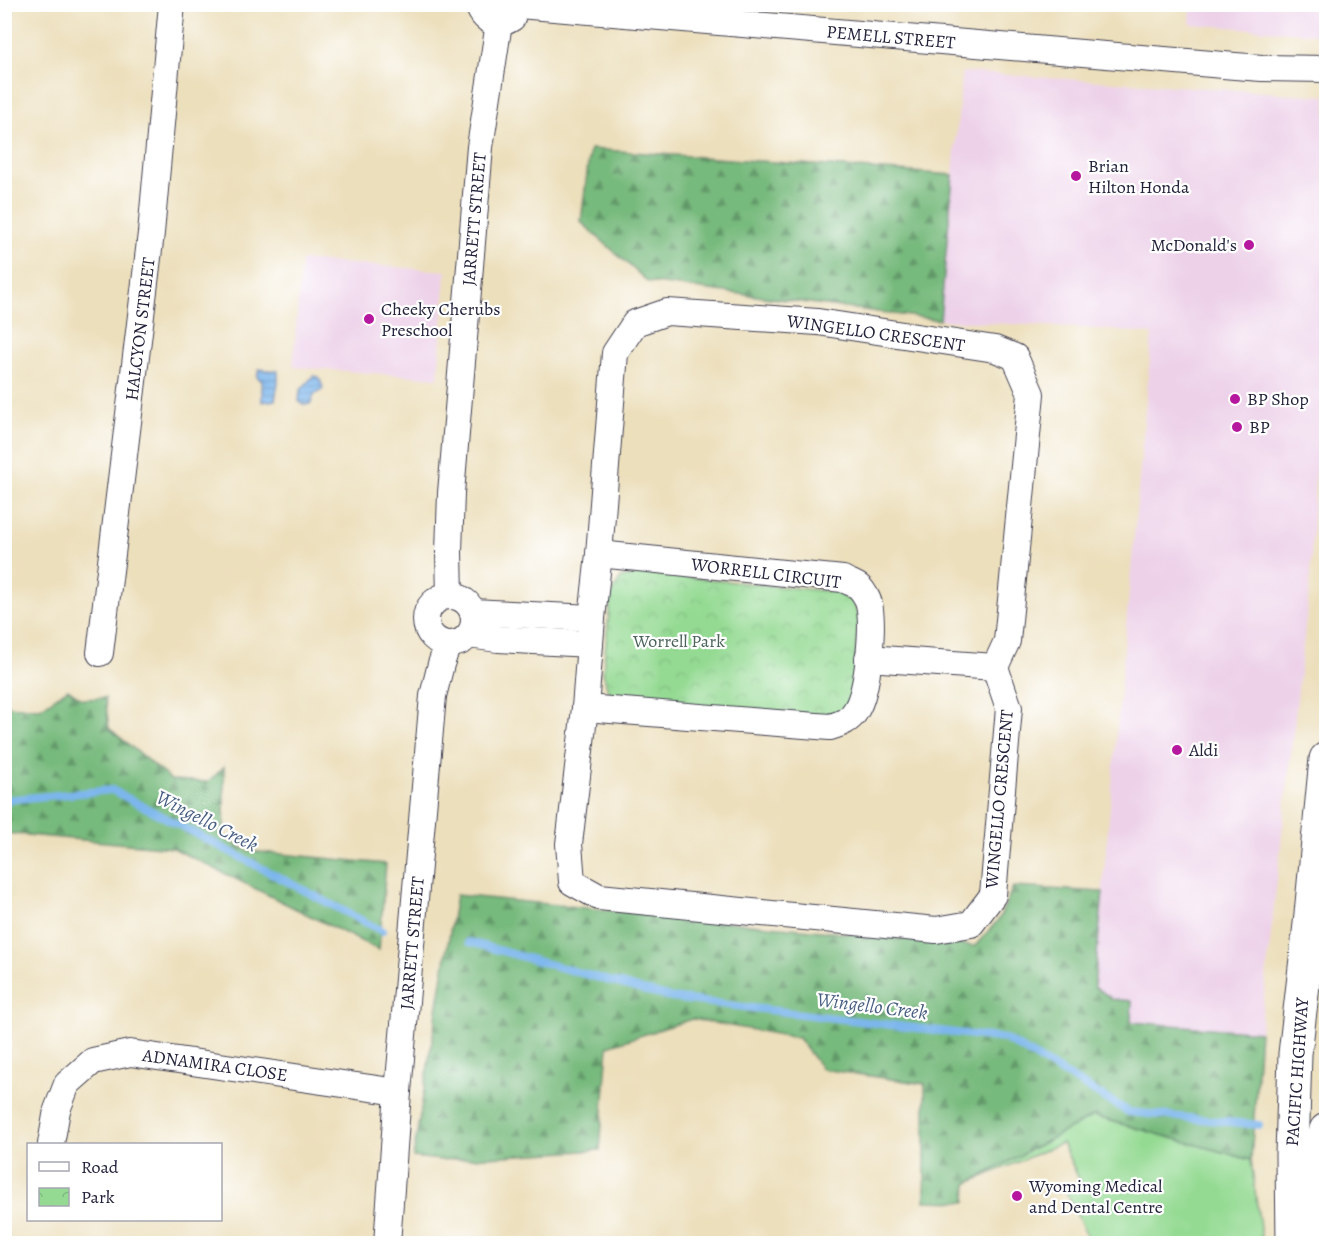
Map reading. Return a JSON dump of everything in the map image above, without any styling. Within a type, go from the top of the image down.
[{"type":"main road","name":"PACIFIC HIGHWAY","points":[[1293,1244],[1292,1155],[1295,1054],[1326,759]]},
{"type":"main road","points":[[1315,1244],[1315,1189],[1326,1130]]},
{"type":"street","name":"HALCYON STREET","points":[[100,653],[151,233],[172,4]]},
{"type":"street","points":[[478,4],[485,19],[499,23],[514,16],[519,5]]},
{"type":"street","name":"PEMELL STREET","points":[[519,5],[1262,68],[1326,69]]},
{"type":"street","name":"JARRETT STREET","points":[[450,596],[448,552],[451,493],[480,147],[499,23]]},
{"type":"street","name":"PEMELL STREET","points":[[1262,68],[1326,79]]},
{"type":"street","name":"WINGELLO CRESCENT","points":[[667,312],[818,322],[995,349],[1015,357],[1031,394],[1007,641],[995,667],[1009,708],[993,895],[971,924],[936,930],[599,897],[572,882],[569,844],[585,708],[592,618],[615,353],[635,323],[667,312]]},
{"type":"street","name":"WORRELL CIRCUIT","points":[[585,708],[830,727],[845,723],[856,711],[865,687],[868,657],[871,622],[868,602],[860,587],[843,579],[599,554]]},
{"type":"street","points":[[463,630],[466,603],[462,599],[450,596],[431,606],[426,619],[427,627],[435,639],[463,630],[592,618]]},
{"type":"street","points":[[463,630],[498,639],[590,644]]},
{"type":"street","name":"JARRETT STREET","points":[[387,1244],[433,696],[441,664],[463,630]]},
{"type":"street","points":[[868,657],[995,667]]},
{"type":"street","name":"ADNAMIRA CLOSE","points":[[51,1143],[57,1110],[68,1084],[93,1061],[130,1053],[398,1092]]},
{"type":"shaded area","points":[[4,5],[13,5],[5,77]]},
{"type":"shaded area","points":[[1191,5],[1326,5],[1326,35],[1190,24]]},
{"type":"shaded area","points":[[962,72],[1326,96],[1326,428],[1315,473],[1310,583],[1260,1032],[1130,1022],[1109,997],[1094,987],[1152,334],[940,320]]},
{"type":"shaded area","name":"Cheeky Cherubs Preschool","points":[[301,260],[446,271],[438,378],[293,367]]},
{"type":"green space","points":[[590,149],[953,175],[940,320],[648,282],[581,222]]},
{"type":"green space","name":"Worrell Park","points":[[644,573],[837,592],[853,601],[859,618],[852,697],[842,710],[826,717],[630,702],[608,691],[603,672],[611,595],[621,578]]},
{"type":"green space","points":[[68,689],[82,699],[105,698],[109,728],[171,780],[208,782],[224,767],[224,838],[249,851],[386,864],[379,950],[173,848],[5,833],[5,706],[40,708]]},
{"type":"green space","points":[[1013,887],[1103,892],[1094,987],[1110,999],[1132,1001],[1131,1022],[1260,1032],[1251,1160],[1093,1116],[967,1184],[966,1202],[925,1201],[925,1084],[822,1069],[798,1038],[692,1019],[608,1046],[600,1150],[441,1160],[413,1157],[456,895],[975,946],[999,919]]},
{"type":"green space","points":[[1093,1116],[1251,1160],[1262,1243],[1090,1243],[1066,1191],[1081,1183],[1062,1143],[966,1184]]},
{"type":"water","points":[[259,369],[278,371],[275,400],[262,402],[262,381],[257,377]]},
{"type":"water","points":[[313,376],[319,377],[323,388],[314,395],[311,403],[303,404],[299,401],[300,391]]},
{"type":"waterway","name":"Wingello Creek","points":[[4,800],[112,790],[382,931]]},
{"type":"waterway","name":"Wingello Creek","points":[[469,942],[671,998],[1005,1039],[1129,1112],[1259,1125]]},
{"type":"place","name":"Brian Hilton Honda","points":[[1076,176]]},
{"type":"place","name":"McDonald's","points":[[1249,245]]},
{"type":"place","name":"Cheeky Cherubs Preschool","points":[[369,319]]},
{"type":"place","name":"BP Shop","points":[[1235,399]]},
{"type":"place","name":"BP","points":[[1237,427]]},
{"type":"place","name":"Aldi","points":[[1177,750]]},
{"type":"place","name":"Wyoming Medical and Dental Centre","points":[[1017,1196]]}]
